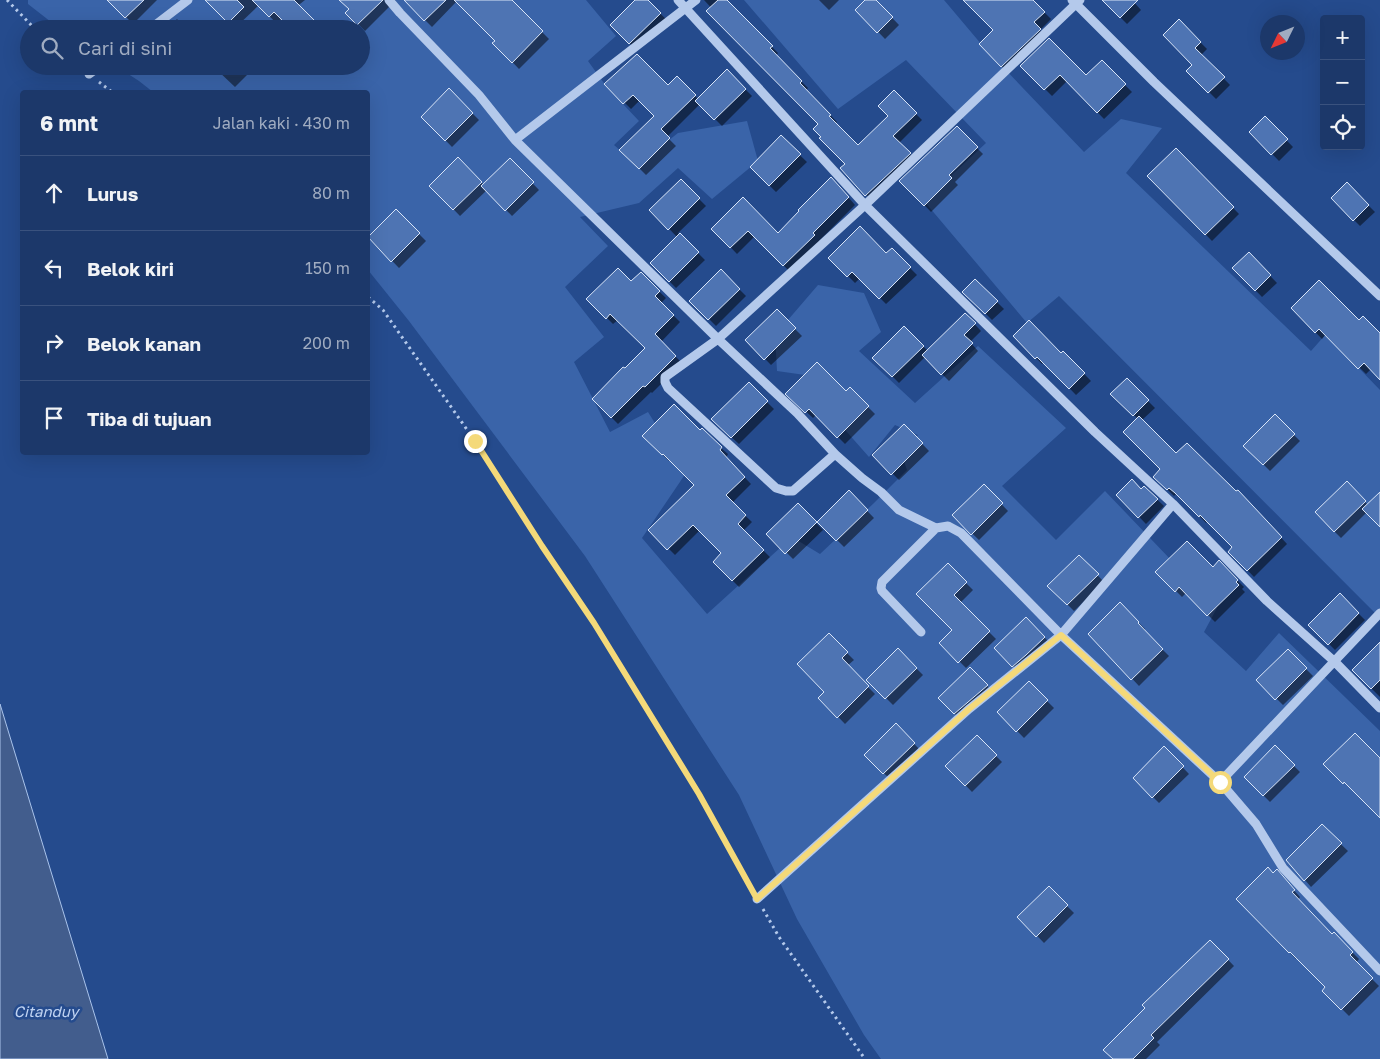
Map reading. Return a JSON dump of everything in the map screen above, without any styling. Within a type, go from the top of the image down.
[{"type":"street","points":[[162,20],[188,0]]},
{"type":"street","points":[[389,0],[479,96],[515,140],[718,339],[797,413],[835,454],[881,492],[899,510],[936,528],[948,526],[961,533],[1061,635],[1220,782],[1256,824],[1283,868],[1380,971]]},
{"type":"street","points":[[678,0],[865,206],[1095,432],[1173,504],[1267,601],[1335,662],[1380,708]]},
{"type":"street","points":[[515,140],[696,0]]},
{"type":"street","points":[[835,454],[793,491],[776,488],[668,388],[665,382],[666,377],[718,339],[865,206],[1076,1],[1161,88],[1380,296]]},
{"type":"street","points":[[757,899],[969,709],[1061,635],[1173,504]]},
{"type":"street","points":[[921,632],[882,591],[881,585],[936,528]]},
{"type":"street","points":[[1220,782],[1380,613]]},
{"type":"path","points":[[7,0],[26,20]]},
{"type":"path","points":[[370,299],[383,310],[463,424],[594,623],[699,794],[779,938],[865,1059]]},
{"type":"shaded area","points":[[28,0],[586,0],[616,36],[588,61],[606,86],[639,121],[614,145],[637,165],[678,133],[747,121],[758,161],[712,199],[678,168],[639,203],[580,217],[608,246],[565,287],[604,337],[574,362],[610,432],[648,412],[686,473],[642,538],[707,614],[792,537],[820,554],[907,470],[901,453],[918,435],[895,425],[869,457],[839,423],[812,376],[777,371],[775,335],[818,285],[864,293],[881,332],[859,351],[915,403],[978,346],[1066,428],[1002,486],[1056,540],[1105,491],[1217,608],[1204,632],[1246,671],[1279,633],[1380,731],[1380,1059],[881,1059],[864,1035],[797,919],[739,795],[585,556],[409,321],[370,272],[370,90],[150,90],[130,75],[370,75],[370,20],[48,20],[28,4]]},
{"type":"shaded area","points":[[744,0],[944,0],[982,45],[1084,152],[1121,119],[1162,128],[1126,173],[1311,351],[1326,334],[1380,390],[1380,618],[1059,296],[1027,323],[924,201],[986,143],[906,60],[838,109]]},
{"type":"water","name":"Citanduy","points":[[0,704],[108,1059],[0,1059]]},
{"type":"building","points":[[107,0],[144,0],[125,18]]},
{"type":"building","points":[[205,0],[237,0],[244,7],[231,20],[225,20]]},
{"type":"building","points":[[252,0],[294,0],[314,20],[282,20],[274,12],[269,17]]},
{"type":"building","points":[[339,0],[383,0],[362,20],[352,20],[345,13],[349,9]]},
{"type":"building","points":[[404,0],[446,0],[424,21]]},
{"type":"building","points":[[454,0],[512,0],[543,31],[512,63],[492,43],[495,41]]},
{"type":"building","points":[[635,0],[648,0],[661,13],[629,44],[610,25]]},
{"type":"building","points":[[718,0],[727,0],[773,46],[770,48],[802,81],[800,83],[858,145],[888,116],[878,106],[894,90],[917,113],[893,136],[911,153],[865,196],[840,168],[845,164],[819,138],[821,137],[813,129],[818,124],[706,11]]},
{"type":"building","points":[[865,0],[876,0],[893,17],[877,33],[855,10]]},
{"type":"building","points":[[963,0],[1033,0],[1045,12],[1034,22],[1041,29],[1001,67],[979,44],[993,30]]},
{"type":"building","points":[[1102,0],[1138,0],[1120,18]]},
{"type":"building","points":[[1179,19],[1201,42],[1195,48],[1225,77],[1208,93],[1186,71],[1192,65],[1163,35]]},
{"type":"building","points":[[1049,38],[1086,75],[1102,60],[1126,84],[1097,113],[1060,75],[1044,90],[1020,66]]},
{"type":"building","points":[[637,54],[668,85],[677,76],[696,95],[661,129],[670,138],[639,169],[619,150],[654,116],[633,95],[623,104],[604,84]]},
{"type":"building","points":[[727,69],[746,89],[714,120],[695,101]]},
{"type":"building","points":[[449,88],[473,113],[445,141],[421,117]]},
{"type":"building","points":[[1265,116],[1288,139],[1271,155],[1249,132]]},
{"type":"building","points":[[957,126],[978,147],[949,175],[952,178],[924,206],[899,181]]},
{"type":"building","points":[[781,135],[801,154],[769,186],[750,167]]},
{"type":"building","points":[[1176,148],[1234,207],[1205,235],[1147,176]]},
{"type":"building","points":[[458,157],[482,182],[453,210],[429,186]]},
{"type":"building","points":[[510,158],[534,182],[505,211],[481,186]]},
{"type":"building","points":[[831,177],[849,197],[813,233],[815,235],[783,266],[748,231],[730,248],[711,229],[743,197],[778,233]]},
{"type":"building","points":[[681,179],[700,198],[668,230],[649,210]]},
{"type":"building","points":[[1347,182],[1369,205],[1353,221],[1331,198]]},
{"type":"building","points":[[396,209],[420,233],[391,262],[370,239],[370,235]]},
{"type":"building","points":[[860,226],[886,253],[892,248],[911,267],[879,299],[852,272],[847,277],[828,258]]},
{"type":"building","points":[[680,233],[699,252],[669,282],[650,263]]},
{"type":"building","points":[[1249,252],[1271,275],[1255,291],[1232,268]]},
{"type":"building","points":[[618,268],[631,281],[641,272],[660,291],[655,296],[674,315],[655,334],[676,356],[611,418],[592,399],[623,367],[625,368],[645,348],[610,314],[606,319],[586,299]]},
{"type":"building","points":[[721,269],[740,289],[708,320],[689,301]]},
{"type":"building","points":[[975,279],[998,301],[985,314],[962,292]]},
{"type":"building","points":[[1319,280],[1359,320],[1363,316],[1380,333],[1380,380],[1364,363],[1358,369],[1319,329],[1315,333],[1291,308]]},
{"type":"building","points":[[777,309],[796,328],[764,360],[745,340]]},
{"type":"building","points":[[965,313],[976,323],[964,335],[973,343],[941,375],[922,355]]},
{"type":"building","points":[[1029,320],[1061,353],[1063,351],[1085,373],[1069,389],[1037,357],[1035,359],[1013,336]]},
{"type":"building","points":[[904,326],[924,346],[892,377],[872,358]]},
{"type":"building","points":[[817,362],[846,391],[850,387],[869,406],[837,438],[809,409],[805,413],[785,394]]},
{"type":"building","points":[[1127,378],[1149,400],[1133,416],[1110,394]]},
{"type":"building","points":[[749,382],[768,401],[731,438],[711,419]]},
{"type":"building","points":[[674,404],[700,430],[702,428],[722,447],[720,450],[745,477],[726,495],[746,515],[738,524],[764,550],[732,581],[713,562],[721,553],[693,525],[667,550],[648,530],[694,485],[642,436]]},
{"type":"building","points":[[1275,414],[1295,434],[1263,465],[1243,446]]},
{"type":"building","points":[[1139,416],[1176,453],[1187,443],[1236,491],[1238,490],[1282,537],[1247,571],[1228,552],[1232,547],[1200,515],[1199,517],[1175,493],[1169,488],[1167,490],[1153,477],[1160,469],[1123,432]]},
{"type":"building","points":[[904,424],[923,443],[891,475],[872,455]]},
{"type":"building","points":[[1132,479],[1141,489],[1144,486],[1158,499],[1138,518],[1116,495]]},
{"type":"building","points":[[1347,481],[1366,501],[1334,532],[1315,512]]},
{"type":"building","points":[[984,484],[1003,503],[971,535],[952,515]]},
{"type":"building","points":[[849,490],[868,510],[836,541],[817,522]]},
{"type":"building","points":[[1380,492],[1380,527],[1362,509]]},
{"type":"building","points":[[798,503],[817,522],[785,554],[766,534]]},
{"type":"building","points":[[1187,541],[1213,567],[1219,560],[1238,580],[1236,582],[1239,585],[1207,616],[1179,587],[1175,592],[1155,572]]},
{"type":"building","points":[[1079,555],[1099,574],[1067,605],[1047,586]]},
{"type":"building","points":[[948,563],[967,582],[954,595],[990,631],[958,663],[939,643],[952,630],[916,594]]},
{"type":"building","points":[[1340,593],[1359,613],[1328,645],[1308,625]]},
{"type":"building","points":[[1120,602],[1163,649],[1131,680],[1088,634]]},
{"type":"building","points":[[1026,617],[1045,637],[1012,667],[994,648]]},
{"type":"building","points":[[829,633],[848,652],[842,658],[869,686],[837,718],[818,698],[824,692],[797,664]]},
{"type":"building","points":[[1380,642],[1380,680],[1371,689],[1352,670]]},
{"type":"building","points":[[898,648],[917,668],[885,699],[866,680]]},
{"type":"building","points":[[1288,649],[1307,668],[1275,700],[1256,680]]},
{"type":"building","points":[[970,667],[988,685],[954,714],[938,698]]},
{"type":"building","points":[[1029,681],[1048,700],[1016,732],[997,712]]},
{"type":"building","points":[[896,723],[915,743],[883,774],[864,755]]},
{"type":"building","points":[[1355,733],[1380,758],[1380,818],[1323,764]]},
{"type":"building","points":[[977,735],[997,755],[965,786],[945,766]]},
{"type":"building","points":[[1275,745],[1295,765],[1263,796],[1244,777]]},
{"type":"building","points":[[1164,746],[1184,766],[1152,798],[1133,778]]},
{"type":"building","points":[[1322,824],[1342,843],[1304,881],[1286,860]]},
{"type":"building","points":[[1268,867],[1273,873],[1277,869],[1295,890],[1292,892],[1332,934],[1334,932],[1353,952],[1350,955],[1373,978],[1341,1010],[1322,991],[1325,987],[1236,899]]},
{"type":"building","points":[[1049,886],[1068,905],[1036,937],[1017,917]]},
{"type":"building","points":[[1210,940],[1229,959],[1151,1035],[1154,1038],[1133,1059],[1113,1059],[1103,1050],[1145,1008],[1142,1005]]},
{"type":"route","points":[[475,441],[594,623],[699,794],[757,899],[969,709],[1061,635],[1220,782]]}]
